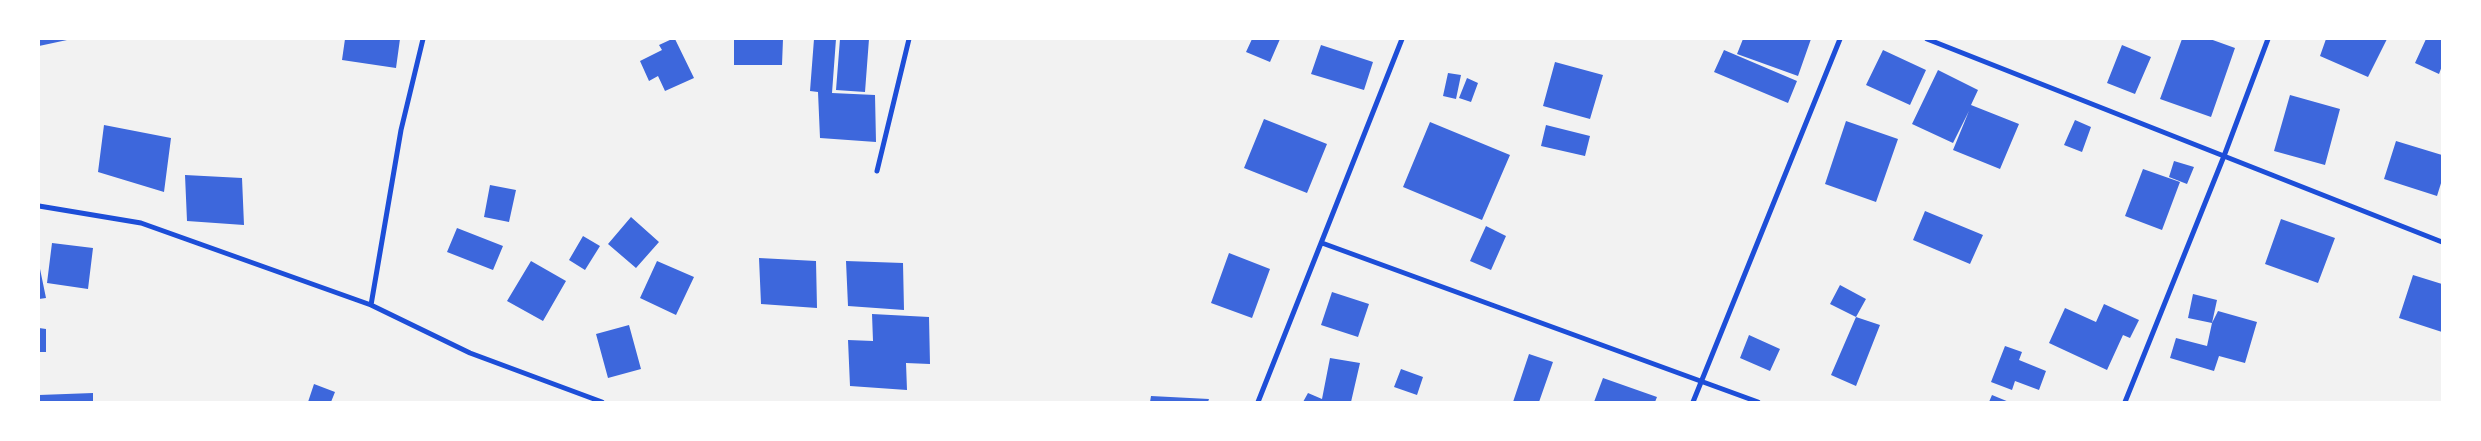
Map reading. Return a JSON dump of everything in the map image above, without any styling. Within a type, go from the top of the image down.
[{"type":"street","points":[[371,306],[401,130],[423,39]]},
{"type":"street","points":[[877,172],[909,39]]},
{"type":"street","points":[[1258,402],[1402,39]]},
{"type":"street","points":[[1693,402],[1840,39]]},
{"type":"street","points":[[1927,39],[2442,242]]},
{"type":"street","points":[[2125,402],[2224,156],[2268,39]]},
{"type":"street","points":[[39,206],[141,223],[371,306],[470,353],[602,402]]},
{"type":"street","points":[[1322,243],[1758,402]]},
{"type":"building","points":[[39,39],[67,39],[67,40],[39,46]]},
{"type":"building","points":[[345,39],[400,39],[396,68],[342,60]]},
{"type":"building","points":[[675,39],[694,78],[665,91],[658,76],[649,81],[640,61],[662,50],[659,45]]},
{"type":"building","points":[[734,39],[783,39],[782,65],[734,65]]},
{"type":"building","points":[[814,39],[836,39],[832,93],[875,95],[876,142],[820,138],[818,92],[810,91]]},
{"type":"building","points":[[840,39],[869,39],[865,92],[836,90]]},
{"type":"building","points":[[1252,39],[1280,39],[1270,62],[1246,52]]},
{"type":"building","points":[[1743,39],[1811,39],[1798,76],[1737,54]]},
{"type":"building","points":[[2182,39],[2210,39],[2235,48],[2211,117],[2160,99]]},
{"type":"building","points":[[2326,39],[2387,39],[2368,77],[2320,56]]},
{"type":"building","points":[[2426,39],[2442,39],[2442,66],[2439,74],[2415,63]]},
{"type":"building","points":[[1321,45],[1373,62],[1364,90],[1311,74]]},
{"type":"building","points":[[2122,45],[2151,57],[2135,94],[2107,83]]},
{"type":"building","points":[[1724,50],[1797,81],[1788,103],[1714,72]]},
{"type":"building","points":[[1883,50],[1926,70],[1910,105],[1866,85]]},
{"type":"building","points":[[1555,62],[1603,75],[1590,119],[1543,106]]},
{"type":"building","points":[[1938,70],[1978,90],[1971,105],[2019,124],[2000,169],[1953,150],[1969,111],[1953,143],[1912,124]]},
{"type":"building","points":[[1448,73],[1461,75],[1456,99],[1443,96]]},
{"type":"building","points":[[1467,78],[1478,83],[1471,102],[1459,98]]},
{"type":"building","points":[[2290,95],[2340,109],[2325,165],[2274,151]]},
{"type":"building","points":[[1264,119],[1327,144],[1307,193],[1244,168]]},
{"type":"building","points":[[2075,120],[2091,127],[2082,152],[2064,145]]},
{"type":"building","points":[[1846,121],[1898,139],[1876,202],[1825,184]]},
{"type":"building","points":[[1430,122],[1510,155],[1482,220],[1403,187]]},
{"type":"building","points":[[104,125],[171,138],[164,192],[98,172]]},
{"type":"building","points":[[1546,125],[1590,136],[1585,156],[1541,146]]},
{"type":"building","points":[[2396,141],[2442,155],[2442,180],[2437,196],[2384,179]]},
{"type":"building","points":[[2174,161],[2194,167],[2187,184],[2169,177]]},
{"type":"building","points":[[2143,169],[2180,182],[2162,230],[2125,216]]},
{"type":"building","points":[[185,175],[242,178],[244,225],[187,221]]},
{"type":"building","points":[[490,185],[516,190],[509,222],[484,217]]},
{"type":"building","points":[[1925,211],[1983,235],[1970,264],[1913,240]]},
{"type":"building","points":[[631,217],[659,242],[636,268],[608,244]]},
{"type":"building","points":[[2281,219],[2335,238],[2318,283],[2265,264]]},
{"type":"building","points":[[1486,226],[1506,236],[1491,270],[1470,261]]},
{"type":"building","points":[[457,228],[503,246],[493,270],[447,252]]},
{"type":"building","points":[[583,236],[600,246],[585,270],[569,260]]},
{"type":"building","points":[[52,243],[93,248],[88,289],[47,283]]},
{"type":"building","points":[[1229,253],[1270,269],[1252,318],[1211,303]]},
{"type":"building","points":[[759,258],[816,261],[817,308],[761,304]]},
{"type":"building","points":[[531,261],[566,281],[543,321],[507,301]]},
{"type":"building","points":[[657,261],[694,277],[676,315],[640,298]]},
{"type":"building","points":[[846,261],[903,263],[904,310],[848,306]]},
{"type":"building","points":[[39,264],[46,298],[39,299]]},
{"type":"building","points":[[2413,275],[2442,284],[2442,332],[2399,318]]},
{"type":"building","points":[[1840,285],[1866,299],[1856,317],[1830,304]]},
{"type":"building","points":[[1332,292],[1369,304],[1358,337],[1321,325]]},
{"type":"building","points":[[2193,294],[2217,300],[2212,323],[2188,318]]},
{"type":"building","points":[[2104,304],[2139,320],[2130,338],[2123,335],[2107,370],[2049,343],[2065,308],[2096,322]]},
{"type":"building","points":[[2218,311],[2257,322],[2245,363],[2219,356],[2214,371],[2170,358],[2176,338],[2207,346],[2212,323]]},
{"type":"building","points":[[872,314],[929,317],[930,364],[906,363],[907,390],[850,386],[848,340],[873,341]]},
{"type":"building","points":[[1856,317],[1880,325],[1856,386],[1831,375]]},
{"type":"building","points":[[629,325],[641,369],[608,378],[596,334]]},
{"type":"building","points":[[39,328],[46,329],[46,352],[39,352]]},
{"type":"building","points":[[1749,335],[1780,349],[1770,371],[1740,358]]},
{"type":"building","points":[[2005,346],[2022,352],[2019,360],[2046,371],[2039,390],[2015,381],[2012,390],[1991,382]]},
{"type":"building","points":[[1529,354],[1553,362],[1539,402],[1513,402]]},
{"type":"building","points":[[1330,358],[1360,363],[1351,402],[1303,402],[1308,393],[1322,399]]},
{"type":"building","points":[[1401,369],[1423,377],[1417,395],[1394,387]]},
{"type":"building","points":[[1603,378],[1657,397],[1655,402],[1594,402]]},
{"type":"building","points":[[314,384],[335,392],[331,402],[308,402]]},
{"type":"building","points":[[93,393],[93,402],[39,402],[39,395]]},
{"type":"building","points":[[1992,395],[2009,402],[1989,402]]},
{"type":"building","points":[[1151,396],[1209,399],[1208,402],[1150,402]]}]
